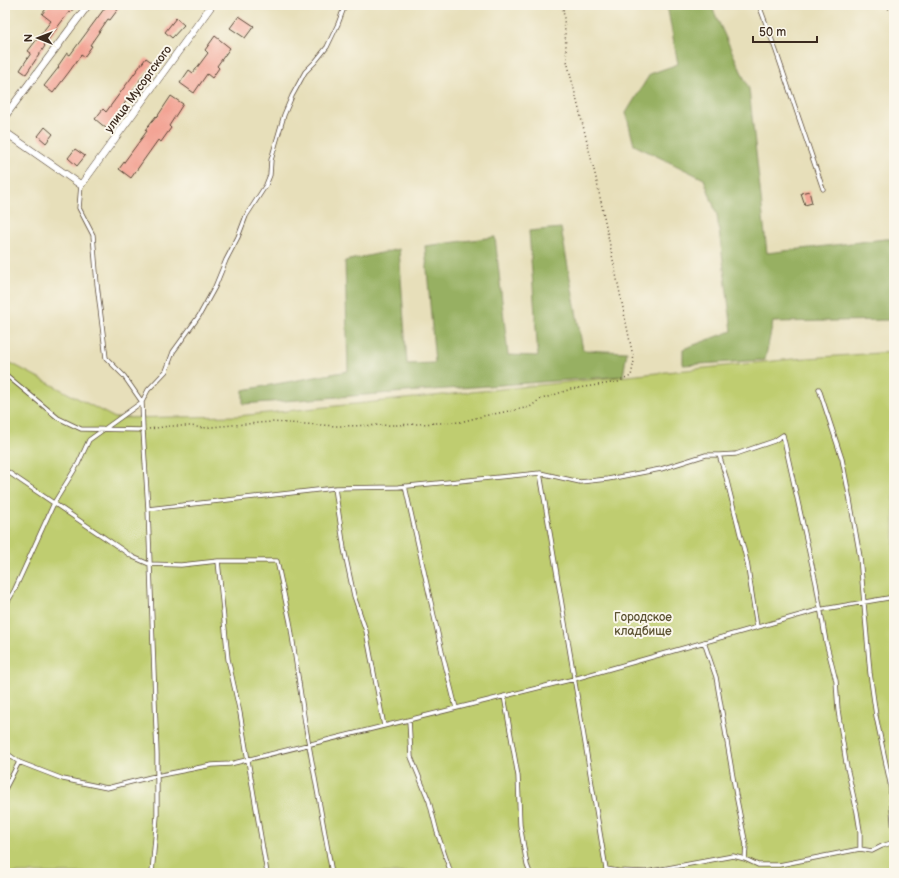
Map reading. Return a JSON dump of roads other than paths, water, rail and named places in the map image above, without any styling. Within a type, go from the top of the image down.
[{"type":"street","points":[[5,116],[88,5]]},
{"type":"street","name":"улица Мусоргского","points":[[81,185],[212,5]]},
{"type":"street","points":[[5,132],[81,185]]},
{"type":"lane","points":[[5,606],[14,591],[54,503],[78,464],[89,440],[142,402],[148,390],[166,371],[173,352],[199,316],[238,237],[246,216],[266,185],[270,175],[271,160],[284,115],[292,96],[305,72],[316,62],[327,47],[345,5]]},
{"type":"lane","points":[[759,5],[823,189]]},
{"type":"lane","points":[[81,185],[79,208],[93,235],[106,358],[124,376],[142,402],[148,509],[157,755],[157,816],[152,873]]},
{"type":"lane","points":[[5,374],[58,418],[81,429],[143,430]]},
{"type":"lane","points":[[819,388],[842,459],[860,557],[870,673],[876,716],[890,783],[894,834]]},
{"type":"lane","points":[[148,509],[335,488],[405,486],[540,473],[580,482],[608,479],[661,469],[706,455],[736,454],[774,441],[783,435],[816,583],[826,642],[836,681],[838,710],[846,763],[860,831],[860,849]]},
{"type":"lane","points":[[719,455],[726,476],[747,562],[757,627]]},
{"type":"lane","points":[[5,470],[133,557],[149,564],[181,565],[218,561],[277,561],[290,622],[297,674],[332,873]]},
{"type":"lane","points":[[540,473],[606,869],[604,873]]},
{"type":"lane","points":[[405,486],[456,708]]},
{"type":"lane","points":[[335,488],[344,549],[354,596],[366,632],[384,726]]},
{"type":"lane","points":[[218,561],[228,659],[240,713],[267,873]]},
{"type":"lane","points":[[5,752],[19,762],[63,779],[108,788],[212,765],[230,764],[574,679],[821,609],[894,597]]},
{"type":"lane","points":[[704,642],[716,677],[746,845],[745,859]]},
{"type":"lane","points":[[504,696],[518,776],[520,824],[530,873]]},
{"type":"lane","points":[[409,720],[411,757],[429,801],[437,832],[451,873]]},
{"type":"lane","points":[[5,789],[19,762]]},
{"type":"lane","points":[[606,869],[646,872],[733,856],[745,859],[758,865],[779,865],[860,849],[872,851],[894,842]]},
{"type":"park label","name":"Городское кладбище","points":[[643,624]]}]
